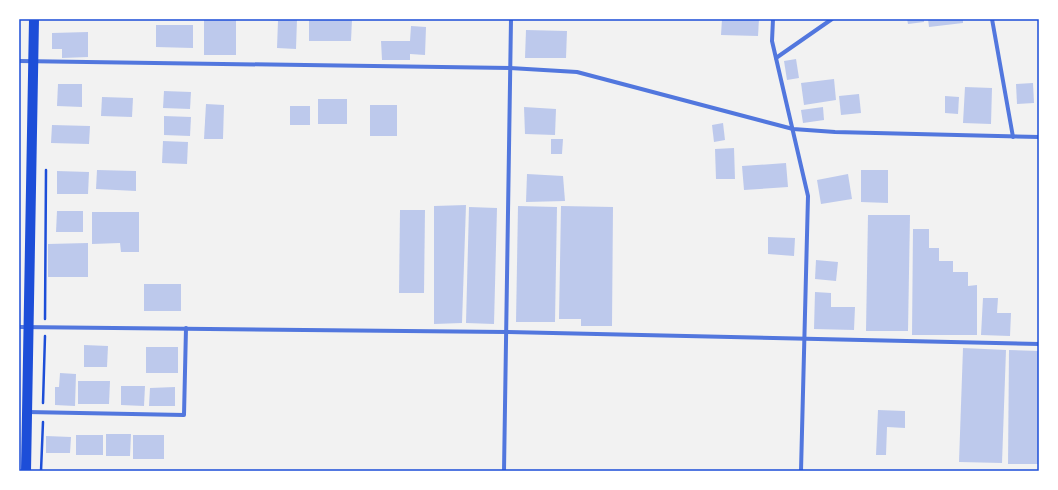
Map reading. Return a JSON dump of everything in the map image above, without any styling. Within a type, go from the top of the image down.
[{"type":"main road","points":[[26,471],[27,412],[24,327],[34,61],[34,19]]},
{"type":"street","points":[[504,471],[511,19]]},
{"type":"street","points":[[773,19],[772,41],[808,196],[801,471]]},
{"type":"street","points":[[776,58],[832,19]]},
{"type":"street","points":[[992,19],[1013,136]]},
{"type":"street","points":[[19,61],[510,68],[577,72],[793,129],[835,132],[1039,137]]},
{"type":"street","points":[[24,327],[45,326],[506,332],[1039,344]]},
{"type":"street","points":[[27,412],[184,415],[186,328]]},
{"type":"path","points":[[43,405],[46,163]]},
{"type":"path","points":[[41,471],[43,420]]},
{"type":"building","points":[[204,19],[236,19],[236,55],[204,55]]},
{"type":"building","points":[[268,19],[297,19],[296,49],[277,48],[278,21]]},
{"type":"building","points":[[309,19],[352,19],[351,41],[309,41]]},
{"type":"building","points":[[722,19],[759,19],[758,36],[721,35]]},
{"type":"building","points":[[907,19],[924,19],[924,22],[908,24]]},
{"type":"building","points":[[928,19],[963,19],[963,23],[929,27]]},
{"type":"building","points":[[156,25],[193,25],[193,48],[156,47]]},
{"type":"building","points":[[411,26],[426,27],[425,55],[410,54],[410,60],[382,60],[381,41],[410,41]]},
{"type":"building","points":[[526,30],[567,31],[566,58],[525,58]]},
{"type":"building","points":[[88,32],[88,57],[62,58],[62,49],[52,49],[52,33]]},
{"type":"building","points":[[796,59],[799,78],[787,80],[784,61]]},
{"type":"building","points":[[834,79],[836,100],[804,105],[801,83]]},
{"type":"building","points":[[1033,83],[1034,103],[1017,104],[1016,84]]},
{"type":"building","points":[[58,84],[82,84],[82,107],[57,106]]},
{"type":"building","points":[[965,87],[992,88],[991,124],[963,123]]},
{"type":"building","points":[[164,91],[191,92],[190,109],[163,108]]},
{"type":"building","points":[[859,94],[861,113],[841,115],[839,96]]},
{"type":"building","points":[[945,96],[959,97],[958,114],[945,113]]},
{"type":"building","points":[[102,97],[133,98],[132,117],[101,116]]},
{"type":"building","points":[[318,99],[347,99],[347,124],[318,124]]},
{"type":"building","points":[[206,104],[224,105],[223,139],[204,139]]},
{"type":"building","points":[[370,105],[397,105],[397,136],[370,136]]},
{"type":"building","points":[[290,106],[310,106],[310,125],[290,125]]},
{"type":"building","points":[[524,107],[556,109],[555,135],[525,134]]},
{"type":"building","points":[[823,107],[824,120],[803,123],[801,110]]},
{"type":"building","points":[[164,116],[191,117],[190,136],[164,135]]},
{"type":"building","points":[[723,123],[725,140],[714,142],[712,125]]},
{"type":"building","points":[[52,125],[90,126],[89,144],[51,143]]},
{"type":"building","points":[[551,139],[563,139],[562,154],[551,154]]},
{"type":"building","points":[[163,141],[188,142],[187,164],[162,163]]},
{"type":"building","points":[[734,148],[735,179],[716,179],[715,149]]},
{"type":"building","points":[[786,163],[788,187],[744,190],[742,166]]},
{"type":"building","points":[[97,170],[136,171],[136,191],[96,189]]},
{"type":"building","points":[[861,170],[888,170],[888,203],[861,202]]},
{"type":"building","points":[[57,171],[89,172],[88,194],[57,194]]},
{"type":"building","points":[[527,174],[563,176],[565,201],[526,202]]},
{"type":"building","points":[[848,174],[852,199],[821,204],[817,180]]},
{"type":"building","points":[[466,205],[462,323],[434,324],[434,206]]},
{"type":"building","points":[[518,206],[557,207],[555,322],[516,322]]},
{"type":"building","points":[[561,206],[613,207],[612,326],[581,326],[581,319],[559,319]]},
{"type":"building","points":[[469,207],[497,208],[494,324],[466,323]]},
{"type":"building","points":[[400,210],[425,210],[424,293],[399,293]]},
{"type":"building","points":[[57,211],[83,211],[83,232],[56,232]]},
{"type":"building","points":[[92,212],[139,212],[139,252],[121,252],[120,243],[92,244]]},
{"type":"building","points":[[868,215],[910,215],[908,331],[866,331]]},
{"type":"building","points":[[913,229],[929,229],[929,248],[939,248],[939,261],[953,261],[953,272],[968,272],[968,286],[977,285],[977,335],[912,335]]},
{"type":"building","points":[[768,237],[795,238],[794,256],[768,254]]},
{"type":"building","points":[[88,243],[88,277],[48,277],[48,244]]},
{"type":"building","points":[[816,260],[838,262],[836,281],[815,279]]},
{"type":"building","points":[[144,284],[181,284],[181,311],[144,311]]},
{"type":"building","points":[[815,292],[831,293],[831,307],[855,307],[854,330],[814,329]]},
{"type":"building","points":[[983,298],[998,298],[997,313],[1011,313],[1010,336],[981,335]]},
{"type":"building","points":[[84,345],[108,346],[107,367],[84,367]]},
{"type":"building","points":[[146,347],[178,347],[178,373],[146,373]]},
{"type":"building","points":[[963,348],[1006,350],[1002,463],[959,462]]},
{"type":"building","points":[[1009,350],[1039,351],[1039,464],[1008,464]]},
{"type":"building","points":[[60,373],[76,374],[75,406],[55,405],[55,387],[59,387]]},
{"type":"building","points":[[78,381],[110,381],[109,404],[78,404]]},
{"type":"building","points":[[121,386],[145,386],[144,406],[121,405]]},
{"type":"building","points":[[175,387],[175,406],[149,406],[150,388]]},
{"type":"building","points":[[878,410],[905,411],[905,428],[887,427],[886,455],[876,455]]},
{"type":"building","points":[[106,434],[131,434],[130,456],[106,456]]},
{"type":"building","points":[[76,435],[103,435],[103,455],[76,455]]},
{"type":"building","points":[[133,435],[164,435],[164,459],[133,459]]},
{"type":"building","points":[[46,436],[71,437],[70,453],[46,453]]}]
